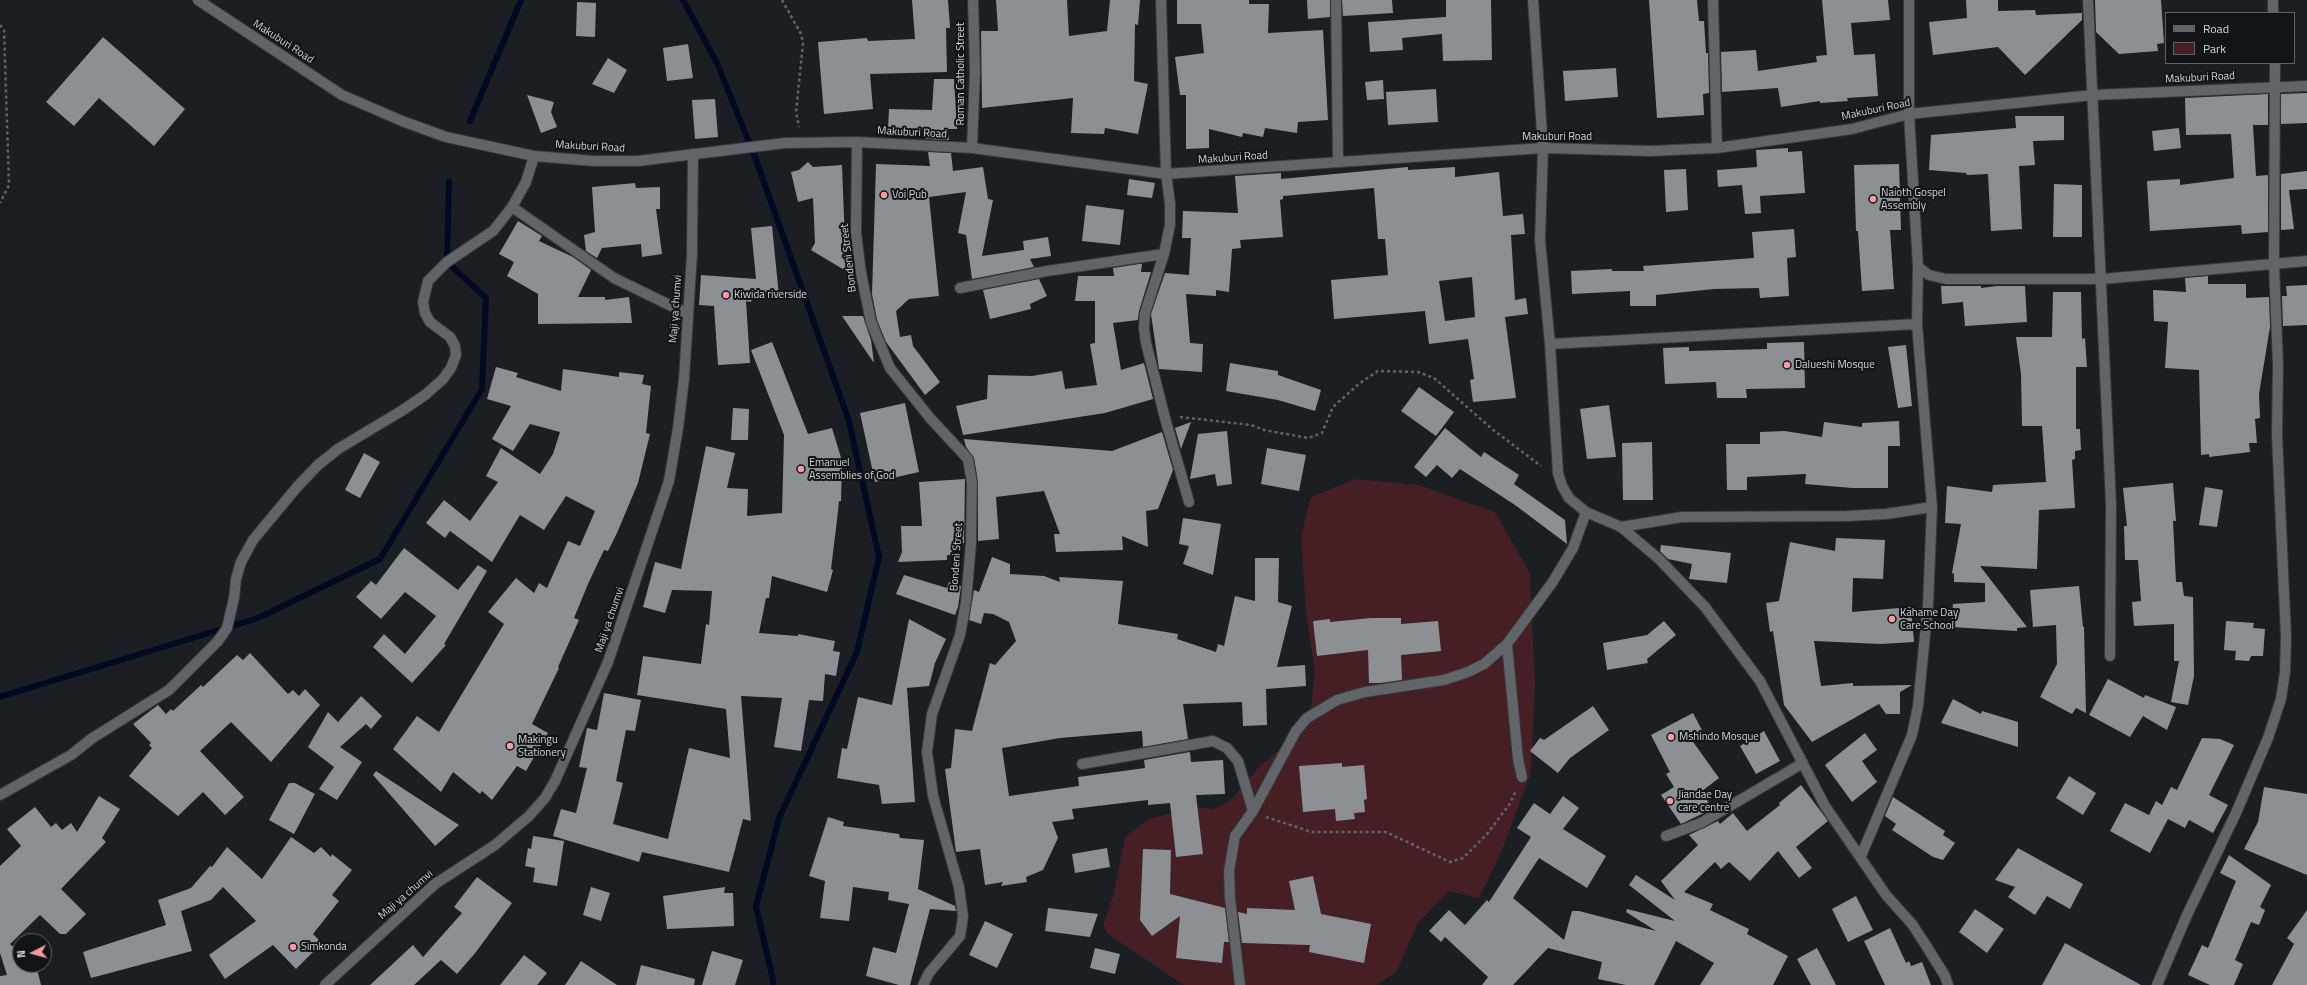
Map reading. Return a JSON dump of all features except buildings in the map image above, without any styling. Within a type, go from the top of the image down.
[{"type":"street","name":"Makuburi Road","points":[[198,0],[342,94],[402,122],[446,137],[534,156],[638,161],[733,150],[785,142],[857,142],[972,148],[1166,174],[1543,148],[1650,151],[1717,148],[1852,129],[1909,114],[2093,95],[2307,86]]},
{"type":"street","name":"Roman Catholic Street","points":[[972,148],[975,71],[973,0]]},
{"type":"street","points":[[1161,0],[1166,174],[1170,203],[1170,225],[1164,254],[1145,313],[1144,328],[1146,343],[1164,413],[1189,502]]},
{"type":"street","points":[[1336,0],[1338,161]]},
{"type":"street","points":[[1533,0],[1543,148],[1540,240],[1550,344],[1558,473],[1569,498],[1586,512],[1621,528],[1659,559],[1704,607],[1760,681],[1825,806],[1861,856],[1886,895],[1912,924],[1945,976],[1948,985]]},
{"type":"street","points":[[1713,0],[1717,148]]},
{"type":"street","points":[[1861,856],[1912,735],[1918,706],[1928,605],[1932,507],[1917,324],[1918,267],[1909,114],[1908,0]]},
{"type":"street","points":[[2088,0],[2102,279],[2111,504],[2110,656]]},
{"type":"street","points":[[2273,0],[2273,12]]},
{"type":"street","points":[[2157,985],[2187,915],[2236,813],[2268,738],[2281,699],[2285,672],[2286,637],[2277,443],[2278,366],[2274,264],[2275,64]]},
{"type":"street","name":"Bondeni Street","points":[[857,142],[856,233],[860,273],[871,322],[880,348],[890,368],[930,418],[968,459],[972,483],[970,557],[966,602],[957,643],[932,714],[927,752],[933,796],[959,887],[962,917],[960,936],[929,973],[923,985]]},
{"type":"street","name":"Maji ya chumvi","points":[[325,985],[435,884],[514,831],[544,798],[554,781],[608,662],[669,481],[684,379],[692,254],[693,154]]},
{"type":"street","points":[[0,795],[72,756],[106,729],[157,700],[169,690],[218,641],[227,628],[234,598],[236,579],[241,562],[253,540],[297,487],[318,465],[338,449],[425,395],[451,368],[456,355],[455,346],[450,337],[430,322],[425,313],[423,302],[428,281],[447,262],[493,231],[512,207],[526,182],[534,156]]},
{"type":"street","points":[[512,207],[614,278],[688,314]]},
{"type":"street","points":[[960,288],[1047,270],[1164,254]]},
{"type":"street","points":[[1918,267],[1929,275],[1946,279],[2102,279],[2307,261]]},
{"type":"street","points":[[1550,344],[1917,324]]},
{"type":"street","points":[[1621,528],[1682,517],[1847,516],[1886,514],[1932,507]]},
{"type":"street","points":[[1240,985],[1232,926],[1229,871],[1235,836],[1253,811],[1296,731],[1307,718],[1321,708],[1337,700],[1365,692],[1444,680],[1468,672],[1484,664],[1508,644],[1552,583],[1573,548],[1586,512]]},
{"type":"street","points":[[1508,644],[1518,759],[1522,777]]},
{"type":"street","points":[[1082,764],[1213,742],[1227,748],[1238,761],[1253,811]]},
{"type":"street","points":[[1666,836],[1701,822],[1803,763]]},
{"type":"path","points":[[782,0],[802,34],[802,57],[796,112],[801,142]]},
{"type":"path","points":[[0,25],[4,30],[9,185],[0,203]]},
{"type":"path","points":[[1164,413],[1176,417],[1251,425],[1264,430],[1308,438],[1322,433],[1334,407],[1360,383],[1378,371],[1418,372],[1434,378],[1492,429],[1534,462],[1558,473]]},
{"type":"path","points":[[1253,811],[1282,823],[1312,832],[1386,832],[1450,862],[1463,858],[1487,834],[1509,805],[1522,777]]},
{"type":"green space","points":[[1355,479],[1419,485],[1495,512],[1530,573],[1535,683],[1531,773],[1500,855],[1479,898],[1449,891],[1418,923],[1397,971],[1377,985],[1184,985],[1108,934],[1103,926],[1113,896],[1125,837],[1149,819],[1195,807],[1213,809],[1229,802],[1260,766],[1283,747],[1300,728],[1311,707],[1315,672],[1306,612],[1301,536],[1311,497]]},
{"type":"waterway","points":[[470,121],[521,0]]},
{"type":"waterway","points":[[683,0],[717,63],[755,157],[849,421],[879,557],[857,652],[779,818],[756,906],[773,985]]},
{"type":"waterway","points":[[0,697],[258,618],[380,559],[482,389],[486,298],[447,262],[449,182]]},
{"type":"place","name":"Voi Pub","points":[[884,195]]},
{"type":"place","name":"Naioth Gospel Assembly","points":[[1873,199]]},
{"type":"place","name":"Kiwida riverside","points":[[726,295]]},
{"type":"place","name":"Dalueshi Mosque","points":[[1787,365]]},
{"type":"place","name":"Emanuel Assemblies of God","points":[[801,469]]},
{"type":"place","name":"Kahame Day Care School","points":[[1892,619]]},
{"type":"place","name":"Mshindo Mosque","points":[[1671,737]]},
{"type":"place","name":"Makingu Stationery","points":[[510,746]]},
{"type":"place","name":"Jiandae Day care centre","points":[[1670,801]]},
{"type":"place","name":"Simkonda","points":[[293,947]]}]
